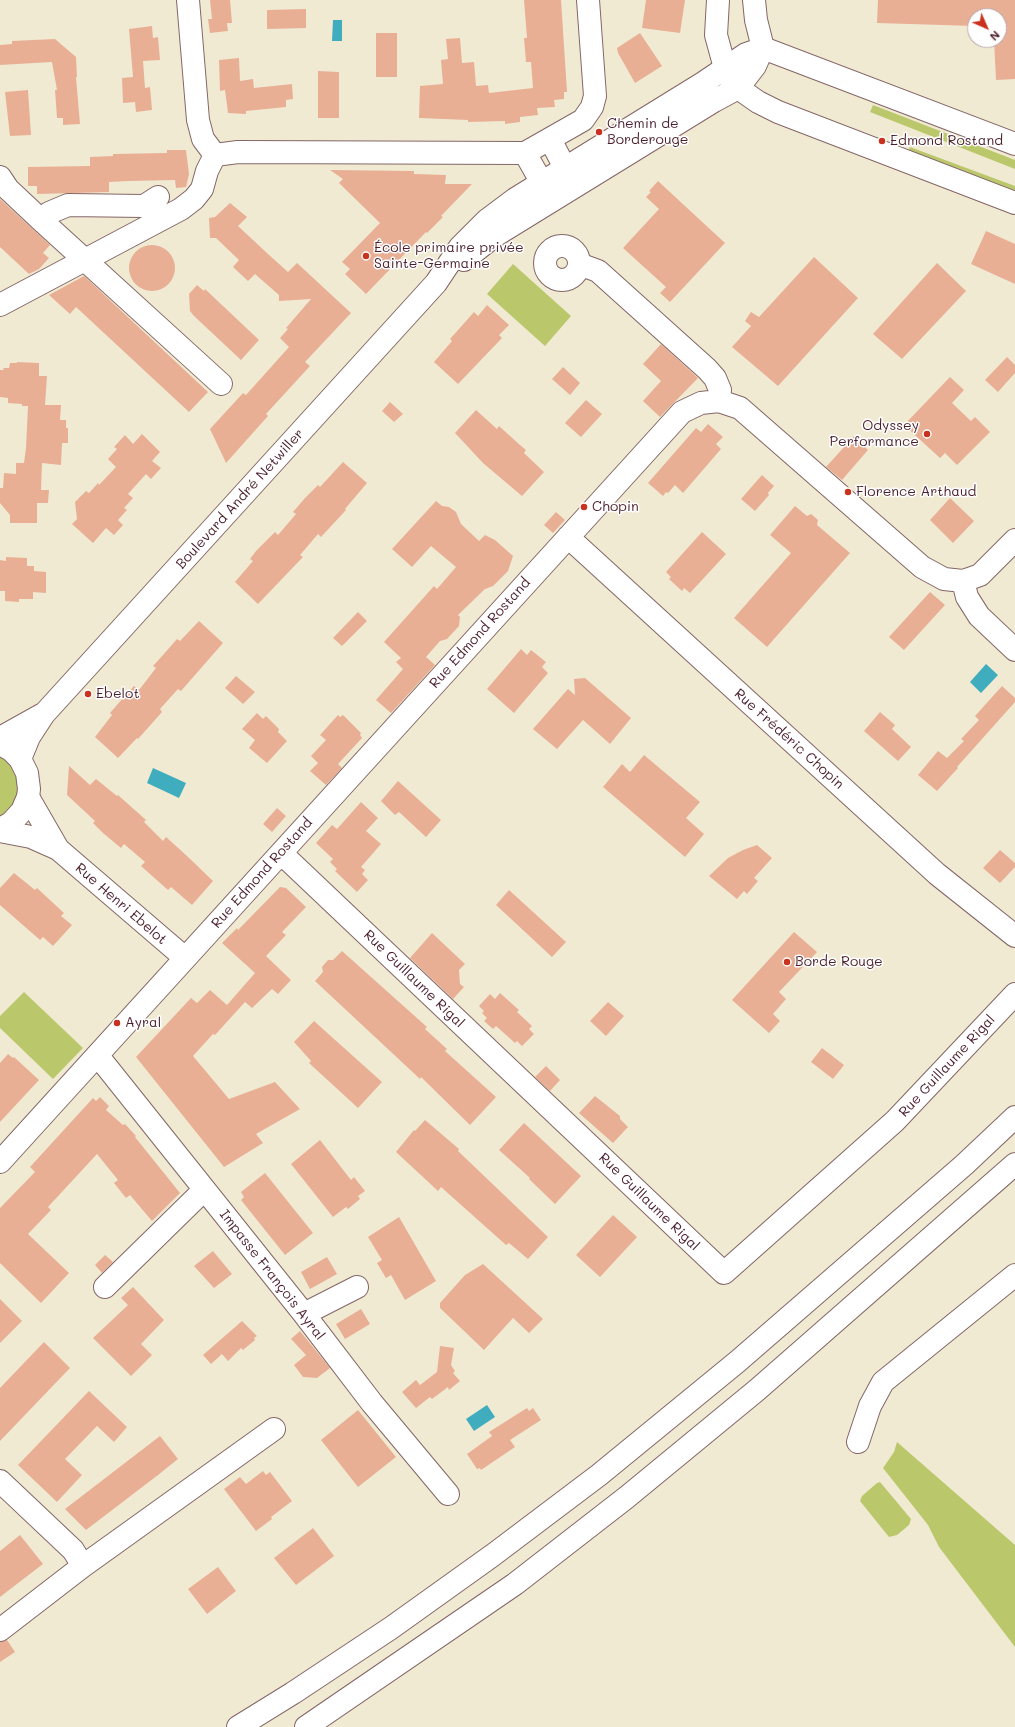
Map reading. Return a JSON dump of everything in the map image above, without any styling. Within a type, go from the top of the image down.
[{"type":"main road","points":[[188,0],[198,120],[203,139],[215,155]]},
{"type":"main road","points":[[215,155],[238,152],[525,153],[582,120],[592,107],[595,96],[588,0]]},
{"type":"main road","points":[[718,0],[716,35],[725,68],[730,79],[738,88],[758,102],[778,112],[1015,203]]},
{"type":"main road","points":[[754,0],[756,20],[763,48],[1015,144]]},
{"type":"main road","name":"Boulevard André Netwiller","points":[[20,759],[29,737],[44,714],[436,283],[460,247],[487,220],[506,205],[703,83],[746,54],[763,48]]},
{"type":"main road","name":"Boulevard André Netwiller","points":[[436,283],[493,237],[714,101],[738,88],[755,66],[763,48]]},
{"type":"main road","points":[[550,139],[565,168]]},
{"type":"main road","points":[[525,153],[542,183]]},
{"type":"main road","points":[[0,306],[181,209],[194,199],[202,189],[207,171],[215,155]]},
{"type":"main road","points":[[0,177],[8,189],[42,221],[221,384]]},
{"type":"main road","points":[[42,221],[49,213],[68,205],[144,206],[158,198]]},
{"type":"main road","points":[[579,264],[598,271],[707,369],[715,378],[720,390],[719,401]]},
{"type":"main road","name":"Rue Edmond Rostand","points":[[0,1162],[682,412],[701,403],[719,401],[740,408],[922,567],[944,579],[963,581],[980,575],[1015,540]]},
{"type":"main road","name":"Rue Frédéric Chopin","points":[[568,536],[937,874],[1015,936]]},
{"type":"main road","points":[[963,581],[967,597],[979,616],[1015,650]]},
{"type":"main road","name":"Boulevard André Netwiller","points":[[0,738],[44,714]]},
{"type":"main road","points":[[0,744],[11,750],[20,759],[27,773],[28,781],[28,797],[22,811],[17,818],[0,830]]},
{"type":"main road","name":"Rue Henri Ebelot","points":[[28,797],[58,849],[184,958]]},
{"type":"main road","name":"Rue Henri Ebelot","points":[[0,830],[31,837],[58,849]]},
{"type":"main road","name":"Rue Guillaume Rigal","points":[[281,853],[724,1274],[895,1121],[1015,994]]},
{"type":"main road","name":"Impasse François Ayral","points":[[98,1056],[304,1314],[372,1403],[448,1494]]},
{"type":"main road","points":[[888,1231],[1015,1100]]},
{"type":"main road","points":[[238,1727],[293,1693],[391,1628],[493,1555],[599,1475],[737,1362],[964,1165],[1015,1117]]},
{"type":"main road","points":[[306,1727],[515,1584],[627,1497],[757,1390],[1015,1164]]},
{"type":"main road","points":[[106,1287],[204,1190]]},
{"type":"main road","points":[[858,1442],[870,1406],[883,1382],[1015,1275]]},
{"type":"main road","points":[[304,1314],[357,1286]]},
{"type":"main road","points":[[0,1630],[83,1566],[274,1429]]},
{"type":"main road","points":[[0,1481],[73,1550],[83,1566]]},
{"type":"green space","points":[[873,105],[1015,160],[1015,169],[870,112]]},
{"type":"green space","points":[[910,147],[1015,186],[1015,196],[907,154]]},
{"type":"green space","points":[[513,264],[571,316],[545,346],[487,294]]},
{"type":"green space","points":[[0,753],[11,761],[20,781],[16,803],[0,819]]},
{"type":"green space","points":[[24,992],[83,1048],[53,1079],[0,1028],[0,1016]]},
{"type":"green space","points":[[897,1442],[1015,1545],[1015,1647],[939,1547],[928,1525],[883,1468],[894,1452]]},
{"type":"green space","points":[[880,1482],[911,1519],[909,1525],[897,1535],[889,1537],[860,1501],[862,1496]]},
{"type":"water","points":[[333,20],[342,20],[342,41],[332,41]]},
{"type":"water","points":[[986,664],[998,675],[981,693],[970,682]]},
{"type":"water","points":[[153,768],[186,783],[179,798],[147,783]]},
{"type":"water","points":[[487,1405],[495,1417],[474,1431],[466,1419]]},
{"type":"building","points":[[210,0],[230,0],[232,23],[227,23],[228,31],[210,33],[208,19],[212,19]]},
{"type":"building","points":[[524,0],[561,0],[567,92],[564,92],[564,99],[554,100],[555,107],[537,108],[538,115],[520,117],[520,122],[505,124],[505,121],[468,122],[468,120],[419,118],[420,86],[443,84],[441,60],[448,59],[446,39],[460,38],[462,63],[474,62],[476,86],[488,85],[489,93],[533,88],[531,62],[526,62],[524,38],[527,38]]},
{"type":"building","points":[[646,0],[685,0],[680,33],[642,28]]},
{"type":"building","points":[[878,0],[1015,0],[1015,79],[996,80],[994,48],[1007,48],[1007,8],[967,8],[967,26],[877,23]]},
{"type":"building","points":[[306,9],[306,28],[267,29],[267,10]]},
{"type":"building","points":[[152,26],[153,38],[158,37],[160,60],[143,61],[145,88],[150,87],[152,110],[136,112],[135,102],[123,103],[122,78],[133,77],[129,29]]},
{"type":"building","points":[[376,33],[397,33],[397,77],[376,77]]},
{"type":"building","points":[[640,33],[662,66],[635,83],[618,53],[617,48]]},
{"type":"building","points":[[55,39],[76,57],[80,124],[63,125],[63,118],[57,118],[55,90],[57,90],[52,62],[0,65],[0,45],[12,44],[12,41]]},
{"type":"building","points":[[239,58],[240,81],[253,79],[254,88],[292,84],[293,99],[286,100],[286,107],[246,111],[246,114],[228,113],[225,90],[220,91],[219,60]]},
{"type":"building","points":[[318,71],[339,72],[339,118],[318,118]]},
{"type":"building","points":[[28,90],[31,135],[10,136],[5,92]]},
{"type":"building","points":[[167,150],[186,150],[189,174],[186,187],[176,188],[175,180],[129,181],[109,182],[109,192],[37,194],[37,186],[28,186],[28,167],[90,166],[90,157],[113,156],[113,154],[167,153]]},
{"type":"building","points":[[330,170],[414,171],[414,174],[446,175],[445,184],[472,184],[441,216],[443,217],[427,233],[426,232],[366,294],[345,274],[350,269],[342,262],[380,223],[339,183],[343,179]]},
{"type":"building","points":[[658,181],[725,243],[670,302],[660,293],[666,287],[623,248],[659,209],[646,197]]},
{"type":"building","points":[[0,199],[50,245],[43,253],[49,258],[39,269],[29,274],[0,247]]},
{"type":"building","points":[[230,203],[247,217],[238,226],[268,254],[288,272],[297,263],[351,313],[305,362],[310,366],[266,414],[268,416],[226,463],[210,429],[243,393],[246,395],[289,347],[280,338],[288,329],[286,328],[311,299],[279,301],[279,295],[255,274],[248,281],[233,267],[239,260],[216,238],[210,238],[209,218],[215,217]]},
{"type":"building","points":[[986,231],[1015,244],[1015,284],[971,264]]},
{"type":"building","points":[[152,245],[165,249],[171,255],[175,268],[171,281],[165,287],[152,291],[139,287],[133,281],[129,268],[133,255],[139,249]]},
{"type":"building","points":[[814,257],[858,298],[778,386],[732,347],[751,326],[745,321],[751,312],[759,317]]},
{"type":"building","points":[[937,263],[966,291],[902,359],[873,334]]},
{"type":"building","points":[[84,276],[208,392],[189,412],[76,307],[70,314],[49,295]]},
{"type":"building","points":[[197,285],[204,291],[205,289],[259,340],[241,360],[190,311],[189,294]]},
{"type":"building","points":[[487,305],[509,325],[499,335],[502,338],[458,384],[434,362],[452,341],[450,339],[474,312],[478,316]]},
{"type":"building","points":[[661,344],[698,378],[660,417],[643,401],[661,381],[643,364]]},
{"type":"building","points":[[1007,357],[1015,365],[1015,373],[998,392],[985,380]]},
{"type":"building","points":[[10,363],[39,363],[39,376],[47,376],[45,405],[61,405],[60,420],[66,420],[66,428],[68,428],[68,443],[62,443],[61,465],[42,463],[41,490],[49,490],[48,503],[37,503],[37,523],[10,523],[10,515],[0,503],[0,488],[3,488],[4,473],[16,474],[16,463],[24,463],[26,448],[28,406],[8,403],[8,398],[0,397],[0,370],[4,370],[3,368],[9,368]]},
{"type":"building","points":[[563,367],[580,383],[570,395],[552,379]]},
{"type":"building","points":[[950,377],[964,390],[952,403],[971,421],[975,417],[990,432],[957,465],[945,453],[940,458],[904,425]]},
{"type":"building","points":[[586,400],[602,414],[581,437],[565,423]]},
{"type":"building","points":[[390,402],[403,414],[394,422],[382,411]]},
{"type":"building","points":[[476,410],[497,429],[499,426],[526,450],[524,453],[544,472],[522,496],[483,463],[455,433]]},
{"type":"building","points":[[708,424],[723,437],[716,444],[721,449],[683,493],[675,485],[663,496],[648,483],[696,428],[701,432]]},
{"type":"building","points":[[142,434],[160,452],[152,461],[161,468],[151,479],[146,474],[128,494],[133,498],[124,508],[127,510],[118,520],[123,525],[114,535],[106,528],[93,543],[72,524],[77,519],[75,502],[86,491],[89,493],[98,483],[99,485],[116,467],[108,459],[117,449],[114,447],[125,435],[133,444]]},
{"type":"building","points":[[854,436],[868,450],[842,480],[826,467]]},
{"type":"building","points":[[343,462],[367,483],[345,509],[346,510],[321,537],[318,534],[300,555],[303,557],[258,604],[235,582],[253,561],[250,559],[256,551],[275,532],[278,535],[296,514],[293,512],[305,498],[318,485],[320,487]]},
{"type":"building","points":[[762,475],[774,486],[768,493],[769,495],[755,511],[741,499]]},
{"type":"building","points":[[950,498],[974,521],[953,543],[930,520]]},
{"type":"building","points":[[436,501],[442,506],[449,507],[456,512],[461,524],[479,541],[485,535],[495,540],[513,556],[508,571],[493,586],[485,589],[458,615],[460,617],[459,626],[447,639],[440,641],[426,657],[435,665],[391,713],[376,700],[403,669],[396,662],[401,658],[384,642],[434,586],[437,589],[456,567],[431,546],[412,567],[392,549]]},
{"type":"building","points":[[795,506],[807,516],[811,514],[818,520],[817,525],[850,553],[767,647],[734,618],[791,553],[770,535]]},
{"type":"building","points":[[556,512],[565,520],[553,533],[544,525]]},
{"type":"building","points":[[702,532],[726,554],[690,593],[684,588],[682,591],[669,579],[671,577],[666,572]]},
{"type":"building","points":[[6,557],[27,558],[27,566],[34,566],[34,571],[46,572],[46,593],[33,592],[33,599],[19,599],[19,602],[5,601],[5,591],[0,591],[0,560],[6,561]]},
{"type":"building","points":[[930,592],[945,605],[904,650],[889,637]]},
{"type":"building","points":[[358,612],[367,621],[342,646],[333,638]]},
{"type":"building","points":[[199,621],[223,643],[181,691],[178,689],[160,709],[162,712],[138,739],[137,738],[118,758],[95,737],[112,715],[110,713],[116,706],[134,686],[139,690],[156,668],[153,666],[177,639],[180,641]]},
{"type":"building","points":[[521,649],[527,655],[531,650],[546,662],[542,667],[548,673],[514,713],[487,689]]},
{"type":"building","points":[[236,676],[255,692],[243,704],[225,688]]},
{"type":"building","points":[[585,678],[631,718],[610,744],[583,720],[557,749],[533,729],[568,689],[575,695],[574,679]]},
{"type":"building","points":[[1002,686],[1015,698],[1015,702],[937,791],[918,775],[938,751],[947,758],[964,741],[961,739],[979,720],[975,716]]},
{"type":"building","points":[[880,712],[895,725],[892,729],[911,747],[898,761],[864,731]]},
{"type":"building","points":[[257,713],[263,719],[266,716],[279,729],[278,732],[287,741],[267,763],[249,748],[255,740],[242,729]]},
{"type":"building","points":[[338,715],[340,717],[343,715],[361,733],[360,735],[362,738],[338,764],[342,768],[326,785],[310,771],[318,763],[311,756],[326,740],[320,735]]},
{"type":"building","points":[[644,755],[700,802],[686,818],[704,834],[685,857],[603,787],[622,764],[630,772]]},
{"type":"building","points":[[69,766],[90,785],[96,779],[117,796],[118,795],[146,820],[144,822],[163,841],[166,837],[213,881],[192,905],[171,887],[168,890],[141,866],[145,862],[124,844],[121,848],[103,833],[93,823],[95,821],[67,795]]},
{"type":"building","points":[[398,781],[441,820],[426,837],[399,812],[395,815],[381,801]]},
{"type":"building","points":[[361,802],[378,818],[366,831],[381,844],[361,867],[365,870],[362,874],[368,880],[357,892],[335,871],[337,869],[330,862],[333,859],[316,843],[332,825],[337,829]]},
{"type":"building","points":[[277,808],[286,816],[272,832],[263,824]]},
{"type":"building","points":[[757,845],[772,858],[754,878],[758,881],[747,894],[744,891],[737,899],[709,876],[728,858]]},
{"type":"building","points":[[1000,850],[1015,863],[1015,867],[1000,883],[983,868]]},
{"type":"building","points":[[14,873],[35,890],[37,888],[64,913],[61,916],[72,925],[53,946],[43,937],[40,940],[0,905],[0,888]]},
{"type":"building","points":[[280,887],[286,888],[306,907],[282,932],[286,935],[266,956],[291,980],[278,994],[272,989],[252,1008],[245,1002],[215,1035],[213,1034],[193,1056],[229,1099],[275,1082],[300,1109],[256,1134],[263,1143],[224,1167],[136,1057],[191,998],[197,1003],[210,990],[227,1005],[255,973],[222,943],[237,928],[238,930]]},
{"type":"building","points":[[509,890],[566,942],[552,957],[496,905]]},
{"type":"building","points":[[794,932],[817,952],[779,992],[786,999],[773,1014],[780,1021],[769,1033],[732,1000]]},
{"type":"building","points":[[432,933],[465,964],[459,970],[460,984],[464,987],[453,999],[410,958]]},
{"type":"building","points":[[342,951],[427,1027],[425,1029],[447,1049],[445,1051],[496,1097],[470,1125],[421,1077],[420,1079],[315,981],[323,972],[322,967],[328,960],[333,960]]},
{"type":"building","points":[[500,993],[519,1010],[517,1012],[532,1026],[529,1029],[534,1034],[522,1046],[517,1041],[515,1043],[496,1026],[493,1029],[484,1021],[487,1018],[482,1013],[484,1011],[479,1006],[490,994],[495,999]]},
{"type":"building","points":[[608,1002],[624,1016],[606,1036],[590,1021]]},
{"type":"building","points":[[314,1021],[382,1082],[358,1108],[309,1063],[311,1061],[294,1042]]},
{"type":"building","points":[[822,1048],[844,1065],[833,1079],[811,1062]]},
{"type":"building","points":[[8,1054],[13,1058],[14,1057],[39,1080],[0,1122],[0,1063]]},
{"type":"building","points":[[546,1066],[560,1080],[550,1091],[535,1077]]},
{"type":"building","points":[[595,1096],[620,1116],[620,1119],[628,1127],[613,1143],[579,1113]]},
{"type":"building","points":[[100,1097],[109,1106],[106,1110],[123,1125],[125,1124],[136,1136],[135,1137],[180,1193],[152,1221],[130,1195],[126,1198],[114,1183],[118,1180],[97,1154],[48,1207],[51,1210],[28,1234],[69,1273],[41,1303],[0,1263],[0,1208],[35,1172],[30,1167],[93,1098],[96,1101]]},
{"type":"building","points":[[425,1120],[459,1149],[458,1151],[548,1237],[528,1259],[509,1243],[506,1245],[441,1187],[438,1191],[396,1152],[414,1130],[415,1131]]},
{"type":"building","points":[[524,1123],[581,1176],[555,1204],[529,1179],[530,1178],[499,1150]]},
{"type":"building","points":[[320,1140],[351,1180],[354,1177],[365,1191],[358,1196],[360,1199],[348,1209],[346,1207],[333,1217],[291,1164]]},
{"type":"building","points":[[265,1173],[313,1233],[285,1255],[241,1200],[244,1197],[241,1192]]},
{"type":"building","points":[[613,1215],[637,1237],[600,1277],[576,1255]]},
{"type":"building","points":[[399,1217],[436,1281],[405,1300],[391,1275],[386,1278],[377,1263],[382,1260],[368,1237]]},
{"type":"building","points":[[213,1251],[232,1274],[214,1288],[194,1266]]},
{"type":"building","points":[[105,1255],[113,1262],[102,1273],[95,1265]]},
{"type":"building","points":[[327,1257],[337,1274],[310,1289],[301,1272]]},
{"type":"building","points":[[483,1264],[543,1319],[529,1333],[513,1318],[484,1350],[440,1308],[440,1303],[465,1275]]},
{"type":"building","points":[[133,1287],[164,1320],[141,1344],[152,1355],[131,1376],[93,1338],[128,1305],[121,1298]]},
{"type":"building","points":[[0,1299],[22,1321],[0,1343]]},
{"type":"building","points":[[361,1309],[370,1324],[345,1339],[336,1324]]},
{"type":"building","points":[[242,1321],[257,1336],[254,1338],[255,1340],[243,1350],[241,1348],[228,1361],[222,1354],[211,1364],[203,1355]]},
{"type":"building","points":[[300,1331],[330,1368],[317,1378],[303,1377],[294,1365],[306,1355],[291,1339]]},
{"type":"building","points":[[44,1342],[70,1368],[0,1441],[0,1388]]},
{"type":"building","points":[[440,1346],[454,1348],[451,1365],[455,1371],[453,1373],[460,1381],[449,1390],[448,1387],[432,1399],[430,1397],[416,1408],[402,1392],[416,1380],[420,1385],[437,1372]]},
{"type":"building","points":[[89,1391],[127,1427],[114,1442],[97,1426],[65,1459],[82,1475],[57,1502],[18,1465]]},
{"type":"building","points":[[527,1408],[529,1411],[533,1408],[541,1420],[510,1440],[515,1447],[481,1470],[480,1468],[477,1469],[467,1454],[492,1436],[489,1432]]},
{"type":"building","points":[[358,1410],[396,1457],[358,1487],[321,1440]]},
{"type":"building","points":[[160,1436],[178,1459],[158,1475],[86,1530],[65,1509]]},
{"type":"building","points":[[263,1471],[266,1475],[270,1472],[292,1501],[256,1531],[224,1489],[240,1477],[246,1484]]},
{"type":"building","points":[[313,1528],[334,1556],[296,1585],[274,1558]]},
{"type":"building","points":[[20,1535],[43,1564],[0,1597],[0,1551]]},
{"type":"building","points":[[218,1567],[236,1591],[207,1614],[188,1589]]},
{"type":"building","points":[[7,1640],[15,1652],[0,1662],[0,1642]]},
{"type":"place","name":"Chemin de Borderouge","points":[[599,132]]},
{"type":"place","name":"Edmond Rostand","points":[[882,141]]},
{"type":"place","name":"École primaire privée Sainte-Germaine","points":[[366,256]]},
{"type":"place","name":"Odyssey Performance","points":[[927,434]]},
{"type":"place","name":"Florence Arthaud","points":[[848,492]]},
{"type":"place","name":"Chopin","points":[[584,507]]},
{"type":"place","name":"Ebelot","points":[[88,694]]},
{"type":"place","name":"Borde Rouge","points":[[787,962]]},
{"type":"place","name":"Ayral","points":[[117,1023]]}]
